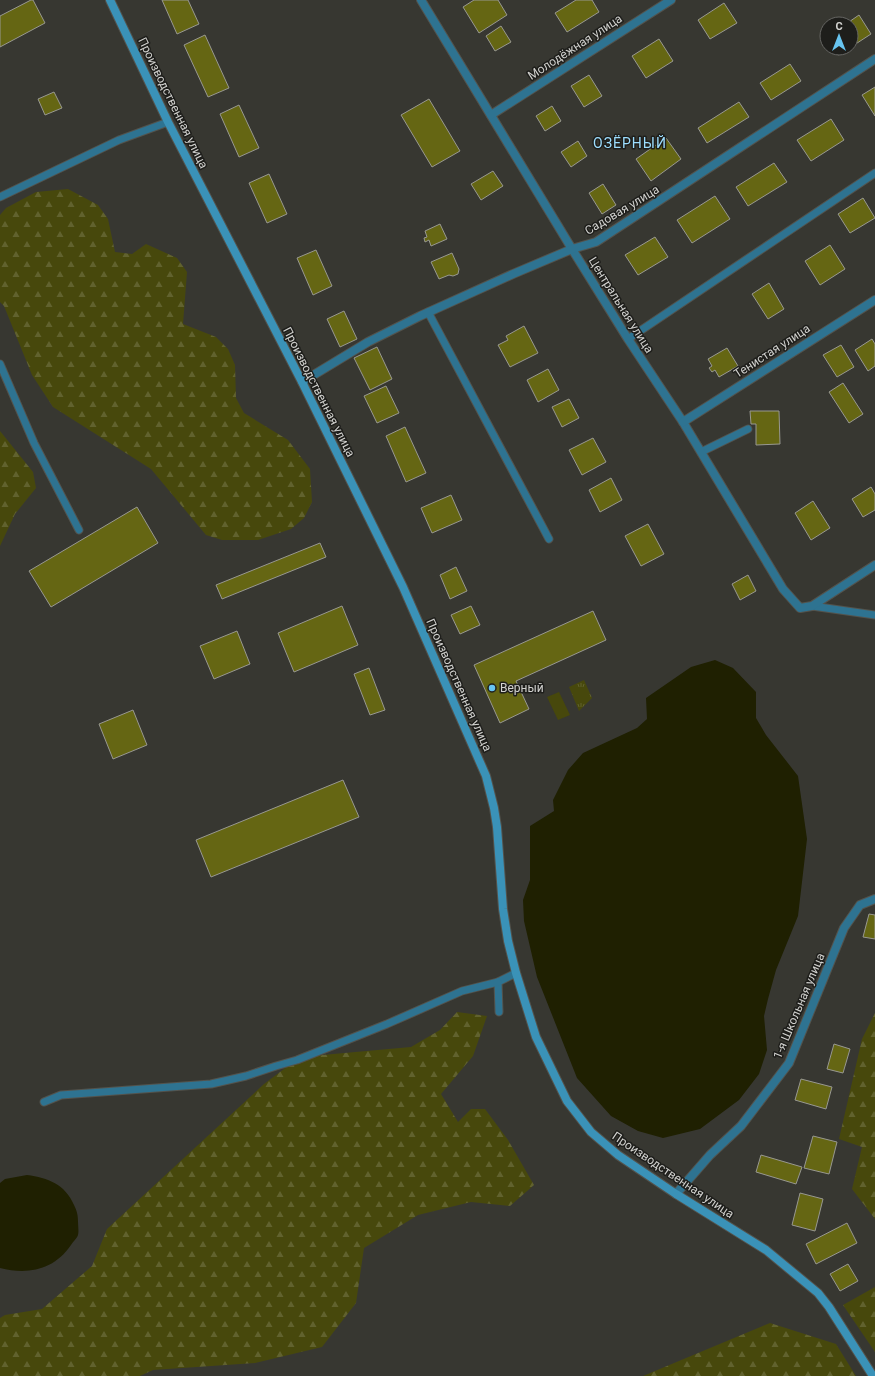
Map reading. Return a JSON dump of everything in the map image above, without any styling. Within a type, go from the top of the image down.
[{"type":"street","name":"Производственная улица","points":[[110,0],[168,122],[302,382],[403,587],[486,776],[496,821],[503,910],[508,941],[516,973],[536,1037],[567,1101],[591,1132],[612,1151],[676,1194],[766,1250],[818,1293],[829,1306],[873,1376]]},
{"type":"street","name":"Центральная улица","points":[[421,0],[572,249],[628,339],[683,422],[783,589],[800,608],[812,606]]},
{"type":"street","name":"Молодёжная улица","points":[[491,115],[671,0]]},
{"type":"street","name":"Садовая улица","points":[[302,382],[368,342],[428,312],[572,249],[596,242],[875,59]]},
{"type":"street","name":"Тенистая улица","points":[[683,422],[875,300]]},
{"type":"street","points":[[812,606],[875,565]]},
{"type":"street","name":"1-я Школьная улица","points":[[676,1194],[710,1155],[741,1126],[789,1063],[844,928],[860,905],[875,898]]},
{"type":"lane","points":[[0,197],[119,140],[168,122]]},
{"type":"lane","points":[[628,339],[875,173]]},
{"type":"lane","points":[[428,312],[549,539]]},
{"type":"lane","points":[[0,364],[34,443],[79,530]]},
{"type":"lane","points":[[701,452],[748,429]]},
{"type":"lane","points":[[812,606],[875,615]]},
{"type":"lane","points":[[44,1102],[61,1095],[211,1084],[246,1076],[311,1055],[462,991],[498,982],[516,973]]},
{"type":"lane","points":[[498,982],[500,1012]]},
{"type":"green space","points":[[68,189],[98,205],[108,219],[115,252],[132,254],[146,244],[177,258],[187,272],[183,324],[216,337],[228,349],[235,365],[236,398],[244,413],[288,440],[310,469],[312,502],[304,518],[291,529],[258,540],[222,540],[206,535],[151,469],[53,407],[32,375],[4,306],[0,302],[0,215],[6,208],[36,192]]},
{"type":"green space","points":[[0,431],[33,472],[36,488],[15,514],[0,546]]},
{"type":"green space","points":[[584,680],[592,698],[579,711],[569,687]]},
{"type":"green space","points":[[559,692],[570,715],[558,720],[547,697]]},
{"type":"green space","points":[[457,1012],[487,1016],[473,1056],[441,1094],[458,1122],[471,1109],[485,1109],[508,1140],[534,1185],[510,1206],[471,1202],[418,1215],[364,1248],[356,1303],[322,1347],[255,1363],[153,1370],[140,1376],[0,1376],[0,1318],[5,1315],[42,1309],[92,1266],[107,1229],[264,1084],[300,1057],[411,1047],[440,1030]]},
{"type":"green space","points":[[875,1013],[875,1219],[852,1189],[862,1147],[839,1139],[862,1039]]},
{"type":"green space","points":[[875,1287],[875,1352],[843,1305]]},
{"type":"green space","points":[[770,1323],[836,1344],[856,1376],[643,1376]]},
{"type":"shaded area","points":[[715,660],[733,668],[756,692],[756,718],[766,735],[798,776],[807,839],[798,916],[776,970],[764,1016],[767,1050],[759,1074],[739,1100],[700,1129],[663,1138],[638,1131],[611,1116],[577,1078],[537,977],[524,921],[523,900],[530,880],[530,826],[554,811],[553,800],[568,770],[583,753],[637,728],[647,719],[646,698],[691,667]]},
{"type":"shaded area","points":[[27,1175],[49,1180],[61,1187],[66,1192],[77,1211],[78,1235],[57,1260],[48,1265],[21,1271],[0,1268],[0,1183],[5,1179]]},
{"type":"building","points":[[33,0],[45,23],[0,47],[0,16]]},
{"type":"building","points":[[162,0],[188,0],[199,24],[177,34]]},
{"type":"building","points":[[474,0],[498,0],[507,15],[479,33],[463,7]]},
{"type":"building","points":[[576,0],[592,0],[599,12],[567,32],[555,13]]},
{"type":"building","points":[[724,3],[737,23],[710,39],[698,20]]},
{"type":"building","points":[[859,15],[871,34],[859,42],[859,16],[858,16]]},
{"type":"building","points":[[501,26],[511,42],[495,51],[486,36]]},
{"type":"building","points":[[205,35],[229,88],[208,97],[184,45]]},
{"type":"building","points":[[659,39],[673,61],[646,78],[632,56]]},
{"type":"building","points":[[790,64],[801,81],[771,100],[760,83]]},
{"type":"building","points":[[589,75],[602,96],[584,107],[571,86]]},
{"type":"building","points":[[875,87],[875,116],[862,95]]},
{"type":"building","points":[[54,92],[62,108],[45,115],[38,99]]},
{"type":"building","points":[[429,99],[460,151],[432,167],[401,115]]},
{"type":"building","points":[[739,102],[749,117],[707,143],[698,128]]},
{"type":"building","points":[[239,105],[259,148],[239,157],[220,114]]},
{"type":"building","points":[[552,106],[561,121],[545,131],[536,116]]},
{"type":"building","points":[[831,119],[844,140],[811,161],[797,140]]},
{"type":"building","points":[[666,138],[681,159],[651,181],[636,159]]},
{"type":"building","points":[[578,141],[587,156],[571,167],[561,152]]},
{"type":"building","points":[[774,163],[787,182],[748,206],[736,187]]},
{"type":"building","points":[[493,171],[503,186],[481,200],[471,184]]},
{"type":"building","points":[[269,174],[287,214],[267,223],[249,183]]},
{"type":"building","points":[[603,184],[616,205],[602,214],[589,193]]},
{"type":"building","points":[[715,196],[730,219],[692,243],[677,220]]},
{"type":"building","points":[[863,198],[875,218],[850,233],[838,214]]},
{"type":"building","points":[[440,224],[447,239],[431,246],[429,240],[425,242],[424,238],[427,237],[425,231]]},
{"type":"building","points":[[655,237],[668,257],[638,275],[625,255]]},
{"type":"building","points":[[830,245],[845,269],[820,285],[805,261]]},
{"type":"building","points":[[316,250],[332,286],[313,295],[297,258]]},
{"type":"building","points":[[452,253],[459,269],[458,274],[453,276],[449,275],[439,279],[431,262]]},
{"type":"building","points":[[769,283],[784,309],[768,319],[752,294]]},
{"type":"building","points":[[344,311],[357,339],[340,347],[327,319]]},
{"type":"building","points":[[524,326],[538,353],[510,367],[498,345],[508,340],[506,336]]},
{"type":"building","points":[[872,339],[875,344],[875,366],[868,371],[855,350]]},
{"type":"building","points":[[841,345],[854,367],[837,377],[823,355]]},
{"type":"building","points":[[377,347],[392,379],[370,390],[354,358]]},
{"type":"building","points":[[727,348],[738,366],[719,377],[715,370],[712,372],[709,368],[712,366],[708,359]]},
{"type":"building","points":[[548,369],[559,390],[538,402],[527,380]]},
{"type":"building","points":[[843,383],[863,414],[849,423],[829,392]]},
{"type":"building","points":[[386,386],[399,413],[377,423],[364,396]]},
{"type":"building","points":[[569,399],[579,418],[562,427],[552,407]]},
{"type":"building","points":[[750,411],[779,411],[780,444],[756,445],[756,424],[751,424]]},
{"type":"building","points":[[405,427],[426,473],[406,482],[386,436]]},
{"type":"building","points":[[593,438],[606,462],[582,475],[569,450]]},
{"type":"building","points":[[611,478],[622,500],[600,512],[589,490]]},
{"type":"building","points":[[871,487],[875,494],[875,510],[863,517],[852,499]]},
{"type":"building","points":[[451,495],[462,520],[432,533],[421,508]]},
{"type":"building","points":[[813,501],[830,528],[811,540],[795,513]]},
{"type":"building","points":[[137,507],[158,543],[51,607],[29,571]]},
{"type":"building","points":[[648,524],[664,554],[641,566],[625,536]]},
{"type":"building","points":[[320,543],[326,557],[222,599],[216,585]]},
{"type":"building","points":[[456,567],[467,591],[450,599],[440,575]]},
{"type":"building","points":[[748,575],[756,591],[740,600],[732,584]]},
{"type":"building","points":[[342,606],[358,645],[294,672],[278,633]]},
{"type":"building","points":[[471,606],[480,625],[460,634],[451,615]]},
{"type":"building","points":[[593,611],[606,640],[516,681],[529,709],[500,723],[474,665]]},
{"type":"building","points":[[237,631],[250,664],[214,679],[200,646]]},
{"type":"building","points":[[369,668],[385,710],[370,715],[354,674]]},
{"type":"building","points":[[133,710],[147,745],[113,759],[99,724]]},
{"type":"building","points":[[343,780],[359,817],[211,877],[196,840]]},
{"type":"building","points":[[869,914],[875,915],[875,939],[863,937]]},
{"type":"building","points":[[834,1044],[850,1049],[843,1073],[827,1069]]},
{"type":"building","points":[[801,1079],[832,1087],[826,1109],[795,1100]]},
{"type":"building","points":[[813,1136],[837,1142],[829,1174],[804,1168]]},
{"type":"building","points":[[761,1155],[802,1167],[796,1184],[756,1172]]},
{"type":"building","points":[[800,1193],[823,1199],[815,1231],[792,1225]]},
{"type":"building","points":[[847,1223],[857,1243],[816,1264],[806,1244]]},
{"type":"building","points":[[848,1264],[858,1281],[840,1291],[830,1274]]},
{"type":"place","name":"Верный","points":[[492,688]]},
{"type":"district","name":"ОЗЁРНЫЙ","points":[[630,143]]}]
